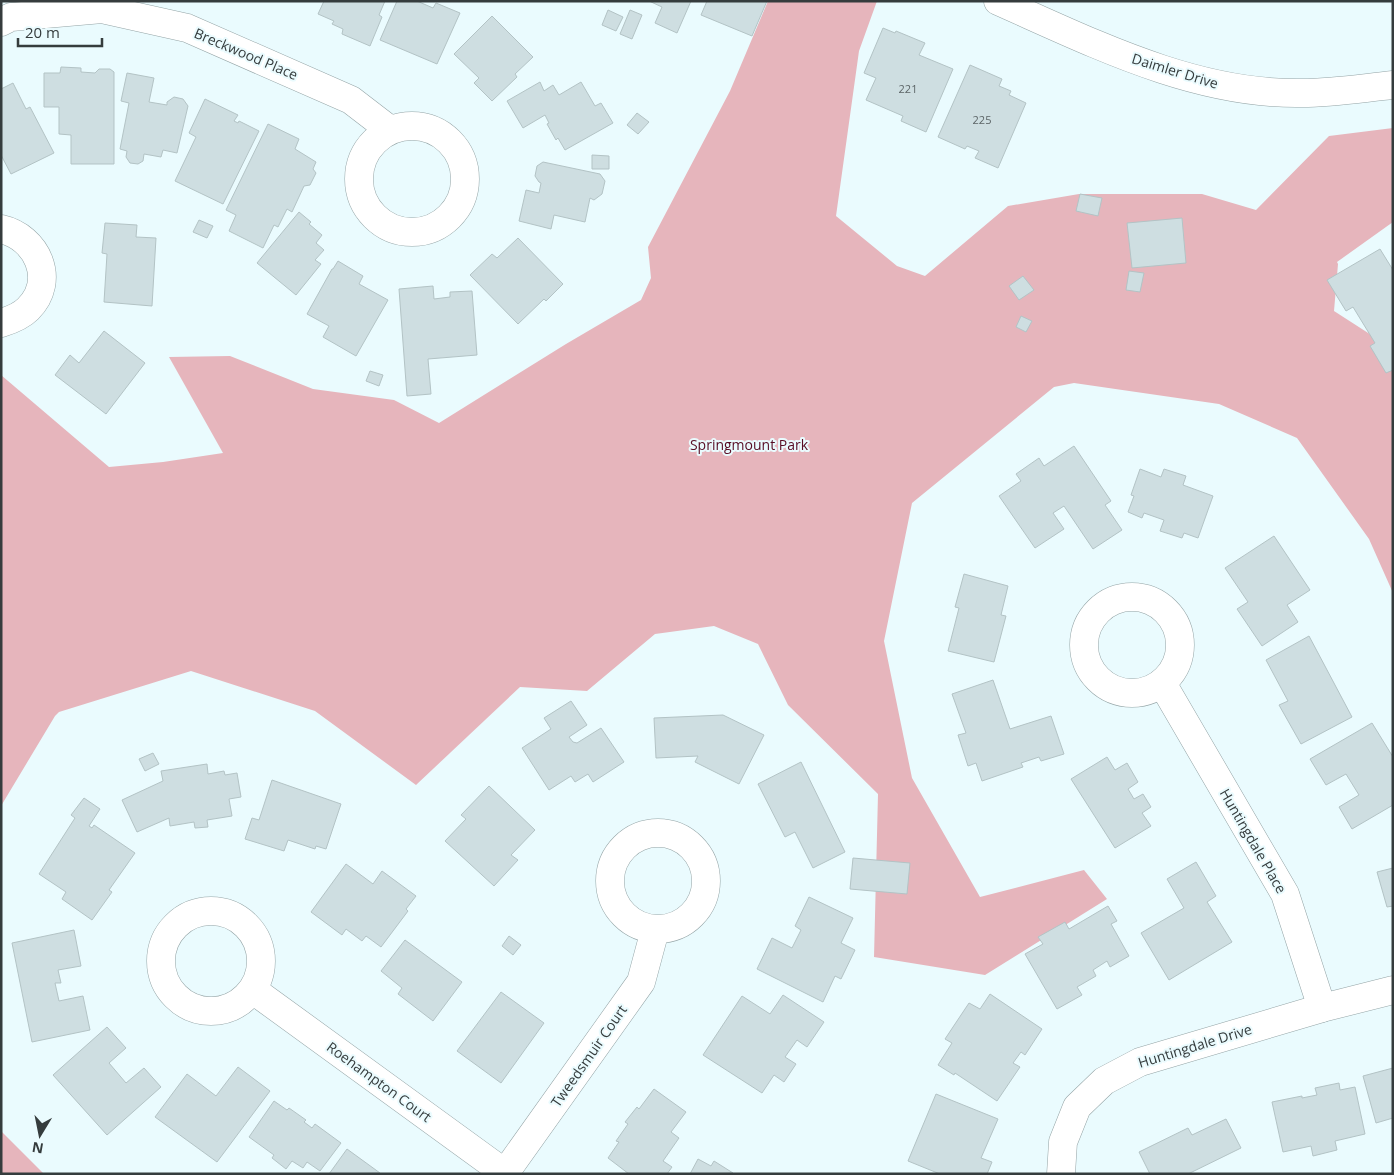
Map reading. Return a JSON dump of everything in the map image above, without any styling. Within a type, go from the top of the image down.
[{"type":"street","name":"Daimler Drive","points":[[998,1],[1115,52],[1185,77],[1241,89],[1301,93],[1393,85]]},
{"type":"street","name":"Breckwood Place","points":[[1,22],[11,18],[102,8],[187,28],[351,100],[390,130]]},
{"type":"street","points":[[1,228],[18,235],[30,245],[39,259],[42,271],[38,296],[28,310],[12,320],[1,323]]},
{"type":"street","name":"Huntingdale Place","points":[[1162,683],[1285,894],[1322,1008]]},
{"type":"street","name":"Tweedsmuir Court","points":[[506,1173],[641,982],[655,930]]},
{"type":"street","name":"Roehampton Court","points":[[253,990],[506,1173]]},
{"type":"street","name":"Huntingdale Drive","points":[[1061,1174],[1063,1142],[1077,1107],[1104,1081],[1140,1062],[1322,1008],[1393,990]]},
{"type":"green space","name":"Springmount Park","points":[[768,1],[877,1],[859,51],[836,216],[897,266],[925,276],[1008,206],[1079,194],[1202,194],[1256,210],[1329,136],[1393,128],[1393,222],[1337,262],[1334,311],[1393,349],[1393,593],[1369,539],[1297,438],[1219,404],[1074,383],[1054,387],[912,503],[884,641],[912,778],[980,897],[1084,870],[1107,899],[985,975],[874,957],[878,794],[788,705],[758,644],[714,626],[655,634],[587,691],[520,687],[416,785],[315,711],[191,671],[59,712],[1,806],[1,375],[109,467],[163,462],[223,453],[169,357],[230,356],[313,389],[394,400],[439,423],[641,300],[651,278],[648,247],[730,91]]},
{"type":"green space","points":[[1,1131],[44,1174],[1,1174]]},
{"type":"building","points":[[324,1],[385,1],[379,15],[382,17],[370,46],[342,34],[343,29],[332,24],[334,21],[318,14]]},
{"type":"building","points":[[397,1],[417,1],[433,8],[436,3],[460,13],[437,64],[380,40]]},
{"type":"building","points":[[649,1],[691,1],[677,33],[655,23],[662,7]]},
{"type":"building","points":[[707,1],[767,1],[752,36],[701,15]]},
{"type":"building","points":[[608,10],[623,17],[616,31],[602,25]]},
{"type":"building","points":[[630,10],[642,15],[632,39],[620,34]]},
{"type":"building","points":[[492,16],[533,57],[515,74],[517,77],[492,101],[474,83],[479,78],[454,54]]},
{"type":"building","points":[[883,28],[895,33],[896,31],[925,43],[919,55],[953,69],[926,132],[901,121],[903,116],[866,100],[876,78],[864,73]]},
{"type":"building","points":[[970,65],[1002,79],[999,86],[1011,91],[1009,95],[1026,103],[998,168],[975,158],[979,151],[967,146],[965,149],[938,137]]},
{"type":"building","points":[[61,67],[81,68],[81,72],[95,73],[99,69],[110,69],[114,72],[114,164],[71,164],[71,135],[59,134],[59,107],[44,107],[44,73],[60,73]]},
{"type":"building","points":[[127,73],[154,78],[149,102],[167,105],[167,102],[174,97],[183,99],[188,106],[177,153],[163,150],[161,157],[144,154],[143,161],[138,164],[130,163],[126,157],[127,151],[120,149],[129,103],[121,101]]},
{"type":"building","points":[[540,82],[544,91],[553,85],[559,95],[581,82],[595,106],[601,103],[613,123],[565,150],[558,138],[556,140],[547,124],[549,123],[545,115],[523,128],[507,101]]},
{"type":"building","points":[[13,83],[26,109],[30,107],[54,153],[11,174],[1,155],[1,89]]},
{"type":"building","points":[[205,99],[238,115],[234,121],[238,123],[239,121],[259,131],[223,204],[175,181],[196,137],[189,133]]},
{"type":"building","points":[[637,113],[649,122],[638,134],[627,125]]},
{"type":"building","points":[[268,124],[299,139],[295,149],[316,162],[313,169],[316,173],[310,185],[304,186],[292,212],[287,209],[278,227],[274,225],[263,248],[229,231],[236,215],[226,210]]},
{"type":"building","points":[[592,155],[609,156],[609,169],[592,169]]},
{"type":"building","points":[[543,162],[600,174],[605,181],[602,194],[594,200],[590,198],[585,222],[554,215],[551,229],[519,221],[526,190],[539,193],[541,183],[535,176],[537,166]]},
{"type":"building","points":[[1080,194],[1102,198],[1098,216],[1076,211]]},
{"type":"building","points":[[299,212],[322,235],[316,243],[324,250],[315,260],[321,264],[296,295],[257,263]]},
{"type":"building","points":[[1182,218],[1186,263],[1132,268],[1127,223]]},
{"type":"building","points":[[199,220],[213,226],[207,238],[193,232]]},
{"type":"building","points":[[105,223],[137,225],[136,237],[156,238],[152,306],[104,302],[107,254],[102,253]]},
{"type":"building","points":[[518,238],[563,284],[518,324],[470,275],[492,254],[497,258]]},
{"type":"building","points":[[1380,249],[1393,270],[1393,370],[1386,373],[1370,346],[1375,343],[1353,307],[1346,311],[1327,280]]},
{"type":"building","points":[[338,261],[363,276],[359,284],[388,300],[356,356],[323,337],[329,326],[307,314]]},
{"type":"building","points":[[1129,271],[1144,273],[1140,292],[1126,290]]},
{"type":"building","points":[[1023,276],[1034,290],[1019,300],[1009,286]]},
{"type":"building","points":[[433,286],[434,299],[450,297],[450,292],[472,291],[477,355],[428,359],[431,394],[407,396],[399,289]]},
{"type":"building","points":[[1021,316],[1032,321],[1026,332],[1016,327]]},
{"type":"building","points":[[104,331],[145,363],[106,414],[55,375],[70,355],[79,363]]},
{"type":"building","points":[[370,371],[383,375],[379,386],[366,381]]},
{"type":"building","points":[[1074,446],[1111,501],[1105,505],[1122,530],[1093,549],[1064,506],[1053,513],[1064,529],[1035,548],[999,496],[1021,481],[1016,474],[1039,458],[1044,466]]},
{"type":"building","points":[[1140,469],[1161,477],[1164,469],[1186,476],[1183,485],[1213,496],[1198,538],[1184,533],[1182,538],[1160,531],[1164,520],[1144,513],[1142,518],[1128,512],[1134,496],[1131,495]]},
{"type":"building","points":[[1274,536],[1310,590],[1287,605],[1298,622],[1262,646],[1237,609],[1248,602],[1225,568]]},
{"type":"building","points":[[964,574],[1008,586],[1001,615],[1006,616],[994,662],[948,651],[959,608],[955,607]]},
{"type":"building","points":[[1309,636],[1352,717],[1301,744],[1279,705],[1288,701],[1266,660]]},
{"type":"building","points":[[993,680],[1010,729],[1051,716],[1064,754],[1041,761],[1039,757],[1021,763],[1023,767],[982,781],[976,763],[968,766],[958,735],[966,733],[952,694]]},
{"type":"building","points":[[571,701],[587,725],[569,737],[573,742],[577,743],[601,728],[624,762],[593,782],[588,774],[575,782],[571,776],[549,790],[522,748],[551,729],[544,718]]},
{"type":"building","points":[[723,715],[764,735],[739,784],[695,762],[698,756],[656,758],[654,718]]},
{"type":"building","points":[[1372,723],[1393,757],[1393,805],[1352,829],[1339,807],[1359,795],[1346,774],[1326,785],[1310,759]]},
{"type":"building","points":[[153,753],[159,764],[145,771],[139,759]]},
{"type":"building","points":[[1107,757],[1115,770],[1127,763],[1138,782],[1128,789],[1134,799],[1143,794],[1151,807],[1142,813],[1151,826],[1115,848],[1071,779]]},
{"type":"building","points":[[801,762],[845,852],[813,868],[795,832],[785,837],[758,784]]},
{"type":"building","points":[[207,764],[208,774],[224,771],[225,775],[237,773],[241,797],[229,799],[232,816],[207,820],[208,827],[195,828],[194,822],[170,826],[169,818],[137,832],[122,800],[163,781],[161,771]]},
{"type":"building","points":[[272,780],[341,804],[326,849],[316,846],[315,849],[288,840],[284,851],[245,839],[252,818],[259,820]]},
{"type":"building","points":[[489,786],[535,830],[511,855],[518,860],[494,886],[445,841],[466,819],[461,815]]},
{"type":"building","points":[[84,798],[100,809],[89,826],[92,828],[94,825],[135,853],[109,890],[112,892],[92,920],[62,899],[66,892],[39,874],[75,818],[71,815]]},
{"type":"building","points":[[853,858],[910,863],[907,894],[850,889]]},
{"type":"building","points":[[1196,862],[1216,896],[1207,902],[1232,942],[1169,980],[1141,933],[1184,908],[1167,879]]},
{"type":"building","points":[[346,864],[373,884],[382,871],[416,896],[406,909],[408,911],[381,947],[366,936],[362,941],[346,929],[342,935],[311,912]]},
{"type":"building","points":[[1393,868],[1393,906],[1387,907],[1377,872]]},
{"type":"building","points":[[809,897],[853,918],[841,943],[855,950],[841,979],[835,976],[823,1002],[757,969],[772,938],[792,948],[801,930],[795,926]]},
{"type":"building","points":[[1108,906],[1117,921],[1111,924],[1129,956],[1110,967],[1107,961],[1093,970],[1096,976],[1077,987],[1082,995],[1057,1009],[1025,954],[1043,944],[1038,937],[1065,922],[1069,929]]},
{"type":"building","points":[[74,930],[81,966],[58,970],[61,983],[55,983],[59,1001],[83,996],[90,1030],[32,1042],[12,943]]},
{"type":"building","points":[[509,936],[521,945],[513,955],[502,946]]},
{"type":"building","points":[[405,940],[462,982],[433,1021],[398,994],[402,988],[381,971]]},
{"type":"building","points":[[501,992],[544,1023],[501,1083],[457,1051]]},
{"type":"building","points":[[990,994],[1042,1029],[1025,1055],[1021,1052],[1013,1063],[1020,1067],[997,1101],[955,1073],[954,1075],[938,1065],[952,1043],[945,1039],[969,1003],[980,1009]]},
{"type":"building","points":[[783,995],[824,1022],[807,1047],[797,1040],[785,1057],[796,1064],[784,1082],[774,1075],[762,1093],[703,1055],[742,996],[770,1014]]},
{"type":"building","points":[[107,1027],[126,1048],[109,1063],[126,1083],[144,1068],[161,1087],[107,1135],[53,1075]]},
{"type":"building","points":[[238,1067],[270,1091],[217,1162],[155,1117],[187,1074],[216,1096]]},
{"type":"building","points":[[1393,1068],[1393,1118],[1376,1123],[1363,1076]]},
{"type":"building","points":[[1339,1083],[1340,1090],[1355,1087],[1365,1134],[1335,1141],[1337,1150],[1313,1156],[1311,1146],[1283,1152],[1272,1102],[1317,1095],[1315,1088]]},
{"type":"building","points":[[654,1089],[686,1112],[671,1132],[679,1138],[663,1161],[672,1167],[667,1174],[629,1174],[608,1158],[619,1142],[616,1141],[628,1124],[625,1122],[637,1107],[639,1109]]},
{"type":"building","points":[[936,1094],[998,1119],[981,1158],[992,1162],[987,1174],[940,1174],[908,1161]]},
{"type":"building","points":[[274,1101],[287,1110],[289,1108],[306,1120],[304,1122],[312,1128],[315,1124],[341,1143],[320,1171],[307,1162],[303,1168],[292,1161],[286,1169],[272,1158],[274,1155],[249,1137]]},
{"type":"building","points":[[1226,1119],[1241,1148],[1188,1174],[1150,1174],[1139,1152],[1188,1128],[1192,1135]]},
{"type":"building","points":[[347,1149],[380,1173],[329,1174]]},
{"type":"building","points":[[698,1159],[711,1166],[714,1161],[733,1173],[690,1174]]}]
